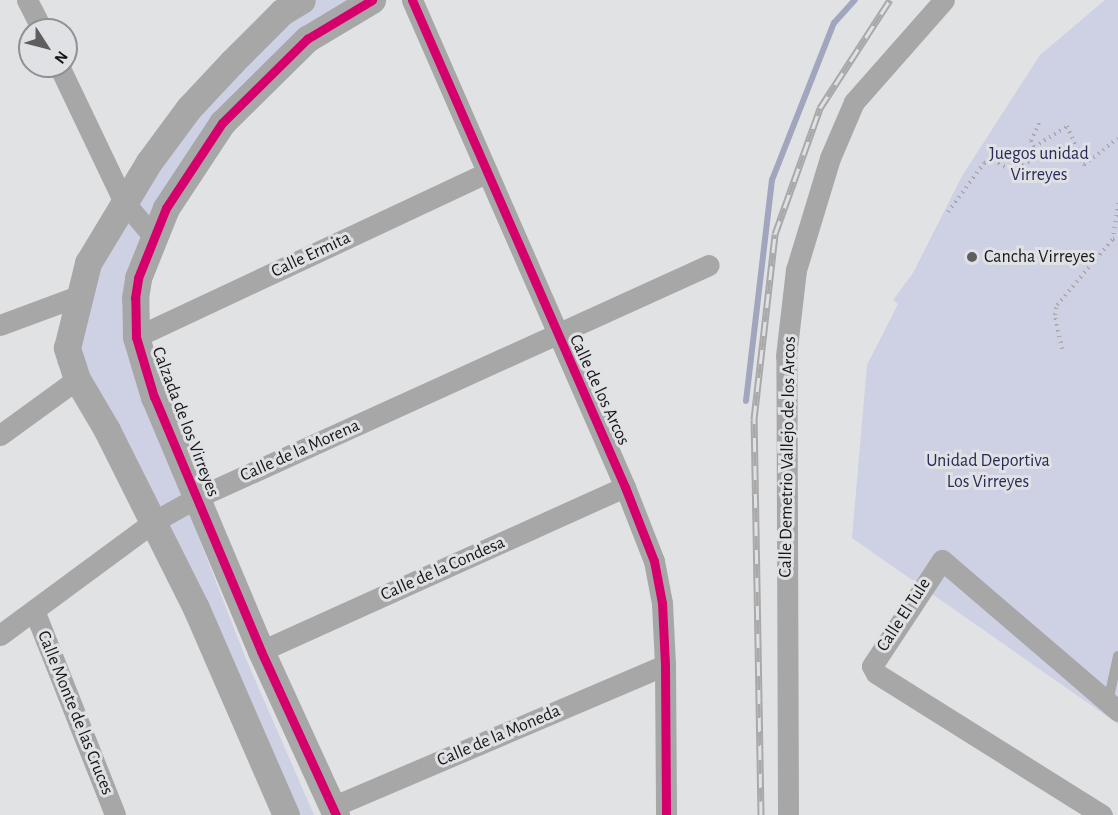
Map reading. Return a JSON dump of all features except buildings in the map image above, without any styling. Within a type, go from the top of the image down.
[{"type":"street","points":[[27,0],[36,18]]},
{"type":"street","points":[[286,815],[196,608],[107,430],[77,379],[67,348],[88,263],[124,202],[189,108],[258,35],[302,0]]},
{"type":"street","name":"Calzada de los Virreyes","points":[[334,811],[261,651],[196,498],[154,397],[135,337],[138,278],[153,236],[166,208],[222,123],[307,39],[372,0]]},
{"type":"street","name":"Calle de los Arcos","points":[[412,0],[556,335],[625,487],[654,561],[662,603],[665,665],[666,815]]},
{"type":"street","name":"Calle Demetrio Vallejo de los Arcos","points":[[788,815],[786,356],[796,270],[830,158],[854,102],[916,27],[944,0]]},
{"type":"street","points":[[65,78],[124,202],[153,236]]},
{"type":"street","name":"Calle Ermita","points":[[135,337],[486,173]]},
{"type":"street","name":"Calle de la Morena","points":[[0,634],[153,522],[196,498],[709,265]]},
{"type":"street","points":[[0,325],[78,296]]},
{"type":"street","points":[[0,435],[77,379]]},
{"type":"street","name":"Calle de la Condesa","points":[[261,651],[625,487]]},
{"type":"street","name":"Calle El Tule","points":[[1102,815],[876,673],[872,666],[942,560],[1113,706]]},
{"type":"street","name":"Calle Monte de las Cruces","points":[[34,610],[115,815]]},
{"type":"street","name":"Calle de la Moneda","points":[[334,811],[665,665]]},
{"type":"lane","points":[[1113,706],[1118,656]]},
{"type":"path","points":[[1034,147],[1031,141],[1040,123]]},
{"type":"path","points":[[948,212],[984,163],[993,160],[1012,171],[1029,162],[1034,147],[1067,126],[1084,165],[1118,138]]},
{"type":"path","points":[[1062,350],[1055,315],[1057,305],[1115,239],[1118,203]]},
{"type":"green space","points":[[295,0],[368,0],[218,124],[128,289],[126,351],[246,659],[314,815],[276,815],[156,534],[57,363],[86,260],[158,135]]},
{"type":"green space","name":"Unidad Deportiva Los Virreyes","points":[[1105,0],[1118,0],[1118,724],[852,538],[867,365],[898,304],[893,300],[913,273],[962,176],[1040,55]]},
{"type":"waterway","points":[[746,401],[772,180],[834,23],[855,0]]},
{"type":"railway","points":[[761,815],[754,419],[775,234],[820,108],[890,0]]},
{"type":"cycle path","points":[[336,815],[261,651],[154,397],[136,337],[135,298],[138,278],[166,208],[222,123],[307,39],[372,0]]},
{"type":"cycle path","points":[[412,0],[625,487],[654,561],[662,603],[665,665],[666,815]]},
{"type":"place","name":"Cancha Virreyes","points":[[972,257]]},
{"type":"park label","name":"Juegos unidad Virreyes","points":[[1039,165]]}]
